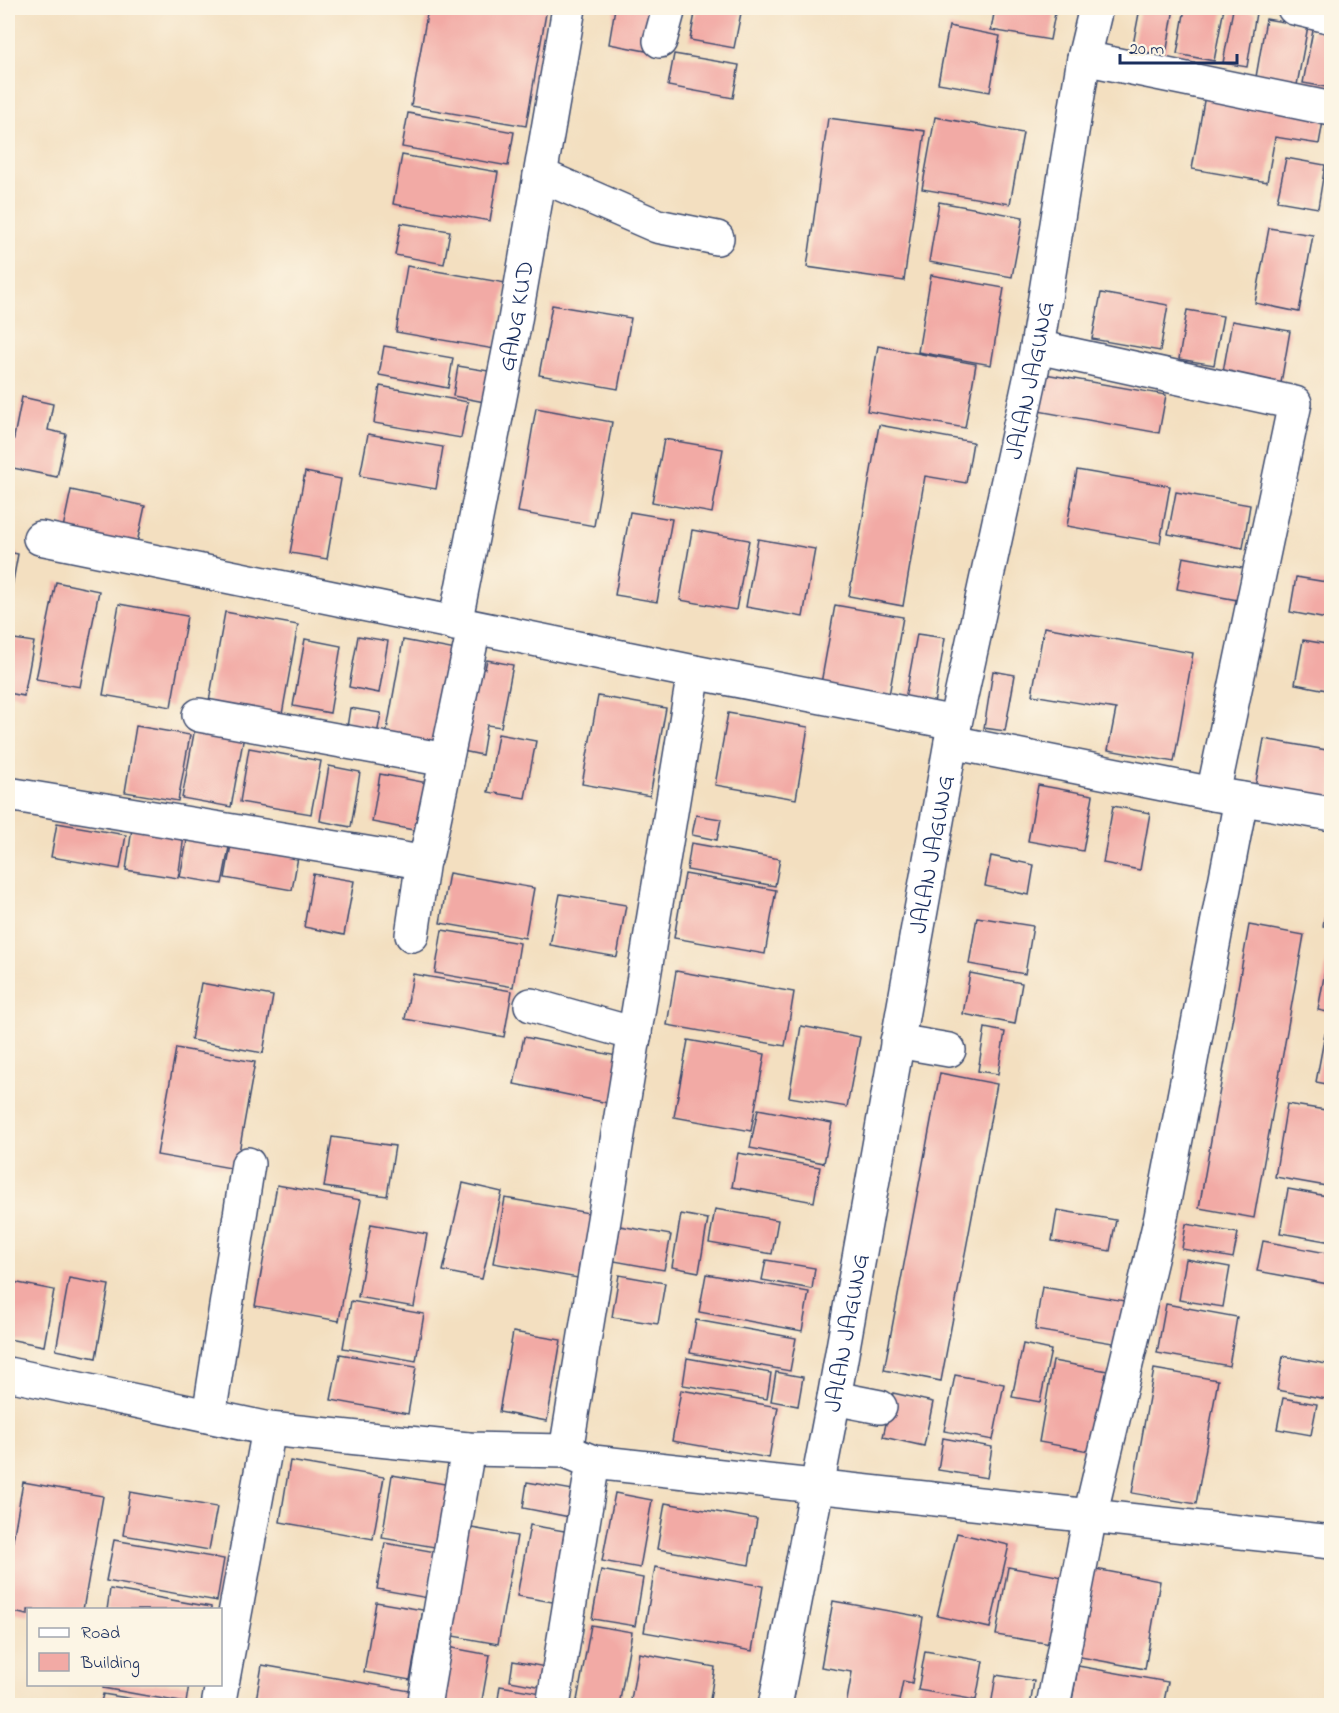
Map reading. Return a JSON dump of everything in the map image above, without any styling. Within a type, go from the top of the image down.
[{"type":"street","name":"GANG KUD","points":[[411,935],[423,860],[427,853],[446,760],[465,626],[514,326],[569,8]]},
{"type":"street","points":[[660,41],[669,8]]},
{"type":"street","name":"JALAN JAGUNG","points":[[775,1706],[834,1398],[953,732],[1037,347],[1084,58],[1096,8]]},
{"type":"street","points":[[1294,8],[1332,17]]},
{"type":"street","points":[[1084,58],[1332,109]]},
{"type":"street","points":[[540,175],[657,226],[717,238]]},
{"type":"street","points":[[1037,347],[1295,403],[1227,796],[1161,1217],[1090,1516],[1053,1706]]},
{"type":"street","points":[[40,538],[694,672],[1227,796],[1332,814]]},
{"type":"street","points":[[553,1706],[580,1457],[635,1034],[694,672]]},
{"type":"street","points":[[199,715],[446,760]]},
{"type":"street","points":[[8,794],[414,861],[423,860]]},
{"type":"street","points":[[531,1005],[635,1034]]},
{"type":"street","points":[[897,1041],[949,1050]]},
{"type":"street","points":[[209,1416],[248,1164]]},
{"type":"street","points":[[8,1374],[269,1429],[468,1449],[580,1457],[817,1487],[1332,1542]]},
{"type":"street","points":[[834,1398],[880,1407]]},
{"type":"street","points":[[222,1684],[269,1429]]},
{"type":"street","points":[[424,1706],[468,1449]]},
{"type":"street","points":[[218,1706],[222,1686]]},
{"type":"building","points":[[428,8],[547,8],[526,126],[411,106]]},
{"type":"building","points":[[615,8],[658,8],[651,52],[609,44]]},
{"type":"building","points":[[696,8],[742,8],[734,48],[690,40]]},
{"type":"building","points":[[995,8],[1056,8],[1050,40],[991,30]]},
{"type":"building","points":[[1140,8],[1174,8],[1166,55],[1132,50]]},
{"type":"building","points":[[1185,8],[1224,8],[1214,61],[1177,54]]},
{"type":"building","points":[[1233,9],[1256,13],[1247,67],[1223,63]]},
{"type":"building","points":[[1266,19],[1308,26],[1297,85],[1256,77]]},
{"type":"building","points":[[949,26],[1000,36],[990,92],[938,83]]},
{"type":"building","points":[[1313,30],[1332,33],[1332,88],[1303,83]]},
{"type":"building","points":[[674,54],[739,65],[733,98],[668,86]]},
{"type":"building","points":[[1205,95],[1324,116],[1319,144],[1275,137],[1267,182],[1192,169]]},
{"type":"building","points":[[408,113],[514,132],[508,166],[402,147]]},
{"type":"building","points":[[935,117],[1023,133],[1010,204],[922,189]]},
{"type":"building","points":[[828,118],[925,131],[904,281],[807,267]]},
{"type":"building","points":[[402,155],[498,172],[490,221],[393,204]]},
{"type":"building","points":[[1286,158],[1325,165],[1318,208],[1277,201]]},
{"type":"building","points":[[939,202],[1023,217],[1012,277],[929,262]]},
{"type":"building","points":[[401,223],[450,231],[444,264],[395,255]]},
{"type":"building","points":[[1269,228],[1313,235],[1299,312],[1255,303]]},
{"type":"building","points":[[407,266],[506,283],[494,349],[396,332]]},
{"type":"building","points":[[931,275],[1004,288],[991,365],[918,352]]},
{"type":"building","points":[[1101,293],[1168,305],[1160,351],[1092,339]]},
{"type":"building","points":[[552,305],[631,318],[618,389],[539,375]]},
{"type":"building","points":[[1187,310],[1223,316],[1214,365],[1179,359]]},
{"type":"building","points":[[1232,321],[1290,331],[1281,383],[1223,372]]},
{"type":"building","points":[[384,346],[453,358],[448,388],[379,375]]},
{"type":"building","points":[[878,346],[976,364],[965,428],[867,411]]},
{"type":"building","points":[[458,366],[495,372],[490,403],[453,396]]},
{"type":"building","points":[[1045,374],[1166,395],[1159,433],[1038,411]]},
{"type":"building","points":[[380,386],[468,402],[461,438],[374,423]]},
{"type":"building","points":[[22,397],[53,404],[48,430],[66,434],[57,477],[8,467]]},
{"type":"building","points":[[536,408],[612,422],[594,526],[518,512]]},
{"type":"building","points":[[879,425],[973,442],[966,483],[925,476],[903,606],[849,596]]},
{"type":"building","points":[[368,434],[443,447],[436,489],[360,476]]},
{"type":"building","points":[[664,439],[723,449],[712,513],[652,502]]},
{"type":"building","points":[[1077,470],[1170,486],[1160,543],[1067,526]]},
{"type":"building","points":[[305,472],[341,479],[327,559],[290,553]]},
{"type":"building","points":[[71,490],[145,506],[134,557],[60,542]]},
{"type":"building","points":[[1176,492],[1250,505],[1243,548],[1168,534]]},
{"type":"building","points":[[630,512],[672,519],[657,602],[615,595]]},
{"type":"building","points":[[692,530],[749,540],[736,610],[680,600]]},
{"type":"building","points":[[758,539],[815,549],[803,617],[746,607]]},
{"type":"building","points":[[8,552],[18,554],[9,603],[8,602]]},
{"type":"building","points":[[1183,557],[1248,569],[1243,601],[1177,589]]},
{"type":"building","points":[[1296,577],[1332,583],[1332,620],[1290,612]]},
{"type":"building","points":[[56,582],[99,591],[80,687],[36,679]]},
{"type":"building","points":[[119,604],[187,616],[171,707],[103,695]]},
{"type":"building","points":[[835,605],[903,617],[888,701],[820,689]]},
{"type":"building","points":[[225,612],[298,625],[281,720],[208,707]]},
{"type":"building","points":[[1044,627],[1193,653],[1174,762],[1108,750],[1116,709],[1032,695]]},
{"type":"building","points":[[917,634],[945,638],[934,704],[905,699]]},
{"type":"building","points":[[358,636],[388,641],[379,693],[349,687]]},
{"type":"building","points":[[8,638],[34,642],[24,696],[8,693]]},
{"type":"building","points":[[305,639],[341,646],[330,713],[293,706]]},
{"type":"building","points":[[403,640],[456,650],[439,751],[385,741]]},
{"type":"building","points":[[1303,640],[1332,645],[1332,691],[1295,684]]},
{"type":"building","points":[[487,660],[513,665],[501,727],[487,725],[482,755],[453,749],[469,666],[485,669]]},
{"type":"building","points":[[993,671],[1015,675],[1005,731],[984,728]]},
{"type":"building","points":[[598,696],[666,708],[650,796],[582,784]]},
{"type":"building","points":[[350,708],[381,713],[376,740],[346,734]]},
{"type":"building","points":[[728,713],[808,727],[796,799],[715,785]]},
{"type":"building","points":[[196,722],[245,730],[231,807],[182,798]]},
{"type":"building","points":[[136,726],[190,735],[178,801],[125,792]]},
{"type":"building","points":[[498,734],[536,741],[525,798],[488,792]]},
{"type":"building","points":[[1264,739],[1332,751],[1332,807],[1254,793]]},
{"type":"building","points":[[249,748],[321,761],[311,814],[240,802]]},
{"type":"building","points":[[329,766],[360,772],[351,827],[320,821]]},
{"type":"building","points":[[380,774],[433,784],[424,832],[372,822]]},
{"type":"building","points":[[1038,785],[1093,795],[1083,851],[1028,841]]},
{"type":"building","points":[[1113,806],[1150,813],[1140,870],[1103,863]]},
{"type":"building","points":[[696,815],[721,819],[717,840],[692,835]]},
{"type":"building","points":[[57,823],[126,835],[120,869],[51,857]]},
{"type":"building","points":[[132,828],[184,836],[178,878],[126,870]]},
{"type":"building","points":[[188,835],[230,842],[222,884],[180,877]]},
{"type":"building","points":[[691,843],[780,859],[775,886],[687,870]]},
{"type":"building","points":[[231,845],[298,857],[292,890],[225,878]]},
{"type":"building","points":[[991,856],[1034,865],[1029,895],[985,886]]},
{"type":"building","points":[[449,873],[534,888],[525,938],[440,923]]},
{"type":"building","points":[[313,874],[354,881],[344,935],[304,927]]},
{"type":"building","points":[[685,874],[776,890],[765,954],[674,938]]},
{"type":"building","points":[[1330,887],[1332,887],[1332,928],[1323,926]]},
{"type":"building","points":[[560,894],[626,905],[617,957],[550,945]]},
{"type":"building","points":[[977,917],[1033,926],[1025,974],[969,964]]},
{"type":"building","points":[[1249,925],[1304,935],[1254,1218],[1199,1208]]},
{"type":"building","points":[[442,930],[520,943],[513,987],[435,973]]},
{"type":"building","points":[[1327,960],[1332,961],[1332,1013],[1318,1010]]},
{"type":"building","points":[[676,971],[794,992],[785,1046],[667,1025]]},
{"type":"building","points":[[970,973],[1022,983],[1015,1024],[963,1014]]},
{"type":"building","points":[[413,974],[512,991],[504,1037],[405,1019]]},
{"type":"building","points":[[201,983],[273,996],[263,1053],[191,1040]]},
{"type":"building","points":[[801,1026],[860,1037],[847,1107],[789,1097]]},
{"type":"building","points":[[985,1028],[1005,1032],[998,1074],[978,1071]]},
{"type":"building","points":[[1325,1034],[1332,1036],[1332,1085],[1316,1082]]},
{"type":"building","points":[[524,1037],[622,1057],[613,1104],[514,1084]]},
{"type":"building","points":[[688,1040],[765,1054],[751,1131],[674,1117]]},
{"type":"building","points":[[176,1048],[255,1062],[236,1169],[157,1155]]},
{"type":"building","points":[[940,1073],[997,1084],[941,1381],[884,1370]]},
{"type":"building","points":[[1287,1104],[1332,1111],[1332,1187],[1275,1177]]},
{"type":"building","points":[[758,1109],[832,1123],[824,1163],[750,1148]]},
{"type":"building","points":[[332,1137],[395,1146],[387,1196],[324,1187]]},
{"type":"building","points":[[738,1153],[820,1167],[814,1202],[732,1187]]},
{"type":"building","points":[[463,1183],[502,1192],[482,1279],[443,1271]]},
{"type":"building","points":[[277,1185],[361,1200],[339,1321],[255,1306]]},
{"type":"building","points":[[1288,1189],[1332,1197],[1332,1242],[1280,1233]]},
{"type":"building","points":[[505,1198],[600,1215],[589,1280],[493,1263]]},
{"type":"building","points":[[715,1209],[778,1220],[772,1254],[709,1243]]},
{"type":"building","points":[[1057,1210],[1116,1220],[1110,1251],[1052,1241]]},
{"type":"building","points":[[681,1214],[708,1219],[699,1272],[672,1267]]},
{"type":"building","points":[[371,1224],[427,1234],[414,1307],[358,1297]]},
{"type":"building","points":[[1186,1224],[1238,1233],[1233,1258],[1182,1249]]},
{"type":"building","points":[[620,1226],[671,1235],[664,1270],[614,1261]]},
{"type":"building","points":[[1263,1241],[1332,1254],[1328,1284],[1257,1271]]},
{"type":"building","points":[[1186,1259],[1230,1267],[1223,1307],[1179,1300]]},
{"type":"building","points":[[766,1260],[815,1268],[812,1289],[762,1280]]},
{"type":"building","points":[[706,1274],[809,1292],[802,1331],[699,1312]]},
{"type":"building","points":[[619,1275],[665,1283],[658,1324],[612,1317]]},
{"type":"building","points":[[69,1278],[109,1285],[96,1358],[56,1350]]},
{"type":"building","points":[[8,1281],[54,1290],[44,1346],[8,1339]]},
{"type":"building","points":[[1042,1287],[1137,1303],[1130,1346],[1035,1330]]},
{"type":"building","points":[[351,1301],[424,1314],[416,1361],[343,1348]]},
{"type":"building","points":[[1166,1304],[1237,1317],[1229,1366],[1157,1353]]},
{"type":"building","points":[[696,1320],[796,1338],[790,1371],[690,1353]]},
{"type":"building","points":[[513,1332],[561,1340],[547,1421],[499,1412]]},
{"type":"building","points":[[1023,1344],[1051,1350],[1040,1402],[1012,1397]]},
{"type":"building","points":[[340,1354],[416,1367],[408,1414],[331,1400]]},
{"type":"building","points":[[1283,1356],[1332,1365],[1332,1400],[1277,1390]]},
{"type":"building","points":[[687,1358],[771,1373],[767,1399],[683,1385]]},
{"type":"building","points":[[1053,1361],[1108,1371],[1094,1452],[1039,1442]]},
{"type":"building","points":[[1154,1369],[1218,1380],[1196,1504],[1132,1493]]},
{"type":"building","points":[[776,1372],[803,1377],[798,1406],[771,1401]]},
{"type":"building","points":[[955,1375],[1004,1384],[993,1440],[944,1431]]},
{"type":"building","points":[[681,1390],[778,1407],[769,1458],[672,1441]]},
{"type":"building","points":[[893,1393],[933,1402],[924,1446],[883,1437]]},
{"type":"building","points":[[1283,1398],[1317,1404],[1311,1435],[1277,1429]]},
{"type":"building","points":[[943,1438],[992,1447],[987,1478],[938,1470]]},
{"type":"building","points":[[290,1461],[384,1477],[373,1539],[280,1522]]},
{"type":"building","points":[[392,1475],[457,1486],[446,1549],[382,1538]]},
{"type":"building","points":[[23,1482],[103,1496],[83,1608],[27,1608],[27,1615],[8,1611],[8,1569]]},
{"type":"building","points":[[527,1482],[579,1491],[575,1518],[523,1508]]},
{"type":"building","points":[[130,1492],[217,1507],[209,1550],[123,1535]]},
{"type":"building","points":[[615,1493],[652,1500],[640,1568],[602,1561]]},
{"type":"building","points":[[665,1503],[757,1519],[749,1565],[657,1549]]},
{"type":"building","points":[[530,1525],[576,1533],[564,1604],[517,1596]]},
{"type":"building","points":[[466,1527],[517,1536],[498,1644],[447,1635]]},
{"type":"building","points":[[957,1533],[1009,1545],[990,1628],[937,1616]]},
{"type":"building","points":[[114,1540],[224,1559],[217,1601],[106,1581]]},
{"type":"building","points":[[385,1543],[436,1552],[428,1598],[377,1589]]},
{"type":"building","points":[[655,1567],[763,1586],[752,1651],[644,1632]]},
{"type":"building","points":[[1008,1567],[1063,1577],[1051,1644],[996,1635]]},
{"type":"building","points":[[1090,1568],[1160,1581],[1145,1669],[1075,1656]]},
{"type":"building","points":[[601,1570],[643,1578],[635,1626],[592,1619]]},
{"type":"building","points":[[110,1589],[211,1607],[211,1608],[107,1608]]},
{"type":"building","points":[[833,1601],[923,1617],[912,1683],[903,1681],[898,1706],[846,1706],[852,1672],[821,1667]]},
{"type":"building","points":[[376,1602],[423,1610],[410,1680],[364,1672]]},
{"type":"building","points":[[591,1625],[632,1632],[619,1706],[576,1706]]},
{"type":"building","points":[[447,1647],[490,1655],[481,1706],[437,1706]]},
{"type":"building","points":[[925,1651],[983,1661],[976,1700],[918,1690]]},
{"type":"building","points":[[639,1653],[715,1667],[709,1706],[630,1706]]},
{"type":"building","points":[[513,1661],[546,1667],[542,1687],[510,1681]]},
{"type":"building","points":[[262,1665],[410,1691],[407,1706],[255,1706]]},
{"type":"building","points":[[1078,1666],[1168,1682],[1163,1706],[1071,1706]]},
{"type":"building","points":[[996,1675],[1034,1681],[1030,1706],[991,1706]]},
{"type":"building","points":[[103,1686],[189,1686],[186,1703],[103,1688]]},
{"type":"building","points":[[500,1686],[542,1693],[539,1706],[497,1706]]},
{"type":"building","points":[[103,1694],[163,1704],[163,1706],[100,1706]]}]
